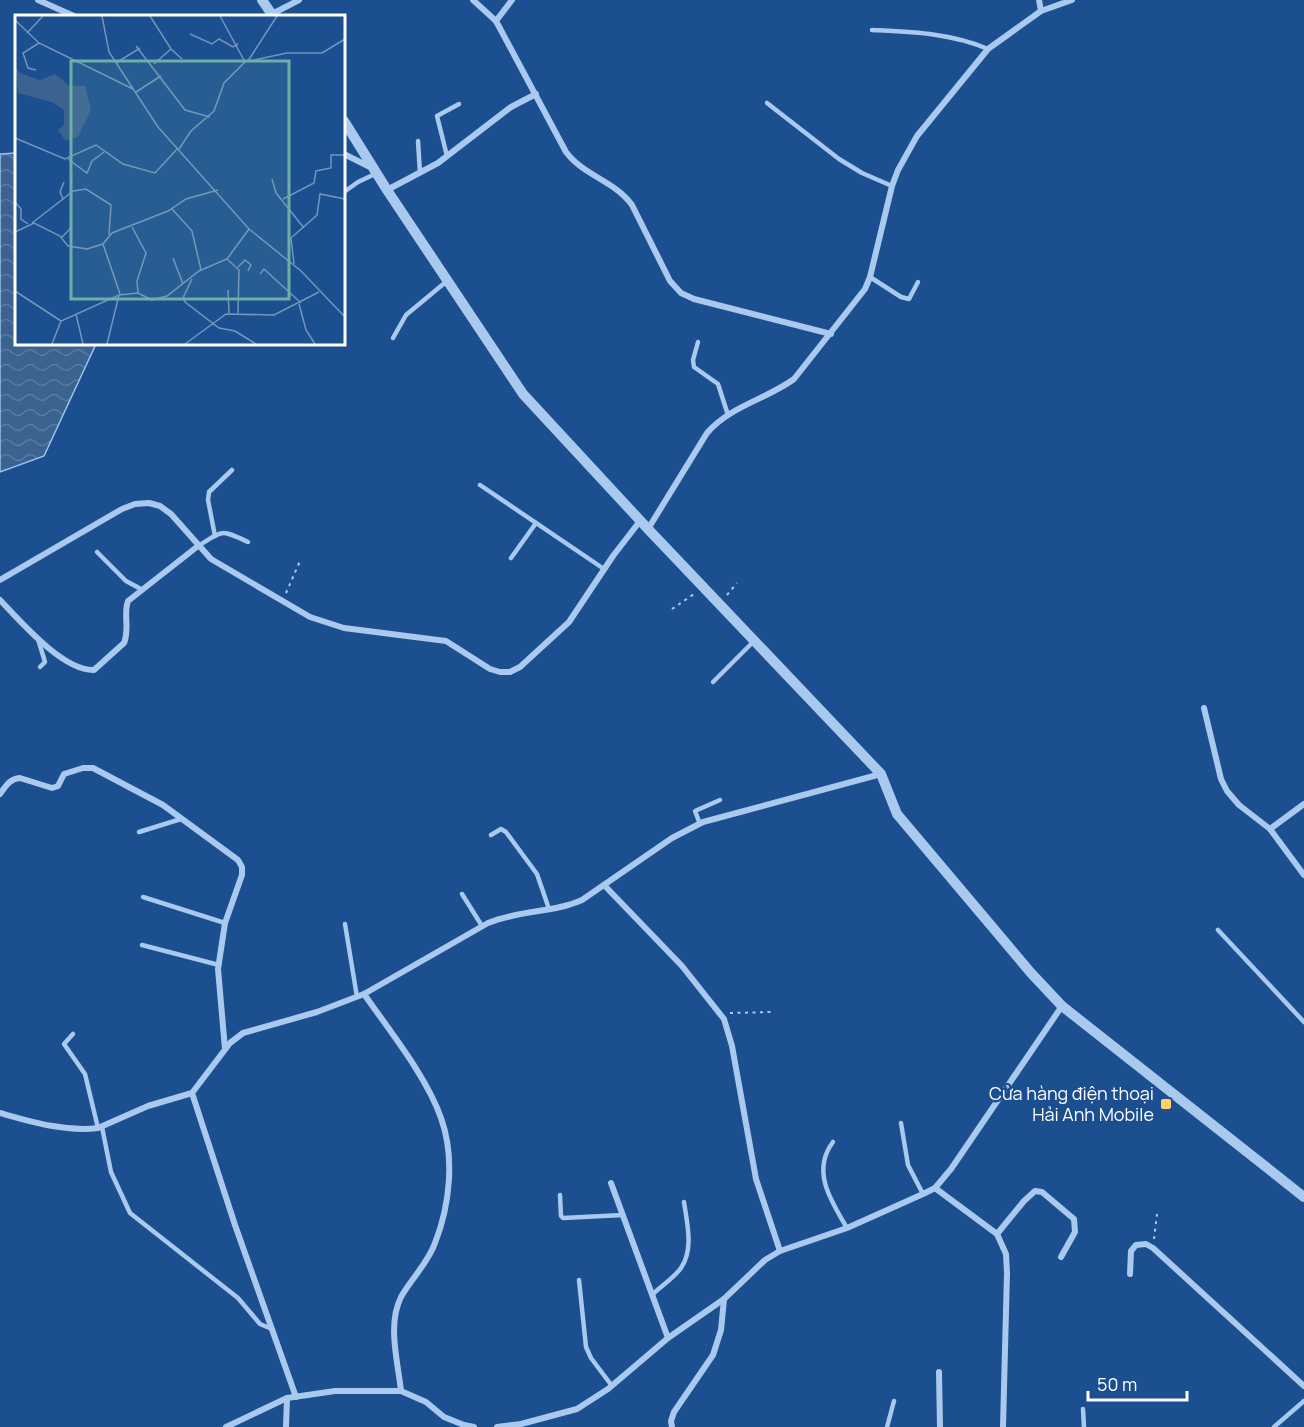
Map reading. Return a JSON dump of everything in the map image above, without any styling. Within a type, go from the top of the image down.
[{"type":"street","points":[[38,0],[72,15]]},
{"type":"street","points":[[262,0],[273,15],[299,0]]},
{"type":"street","points":[[473,0],[496,21],[566,152],[574,162],[625,195],[670,281],[681,293],[694,299],[831,334]]},
{"type":"street","points":[[496,21],[512,0]]},
{"type":"street","points":[[1040,0],[1041,11]]},
{"type":"street","points":[[0,580],[122,509],[135,504],[149,503],[171,514],[211,559],[310,617],[344,628],[446,641],[490,669],[510,672],[520,668],[569,622],[604,568],[644,525],[716,423],[784,387],[795,378],[858,300],[870,277],[898,170],[917,136],[988,49],[1056,2],[1072,0]]},
{"type":"street","points":[[387,190],[447,156],[511,108],[536,94]]},
{"type":"street","points":[[345,123],[387,190],[523,394],[881,774],[897,814],[1031,973],[1062,1006],[1304,1197]]},
{"type":"street","points":[[345,155],[375,171]]},
{"type":"street","points":[[0,600],[44,646],[84,670],[94,670],[124,643],[127,637],[126,606],[133,595],[198,546]]},
{"type":"street","points":[[1204,708],[1221,780],[1239,805],[1270,829],[1304,875]]},
{"type":"street","points":[[0,794],[9,781],[15,778],[52,788],[58,786],[64,774],[83,768],[93,768],[163,805],[238,860],[242,867],[242,875],[225,923],[218,978],[225,1049]]},
{"type":"street","points":[[0,1113],[46,1125],[90,1129],[100,1127],[148,1106],[192,1093],[225,1049],[243,1033],[317,1012],[361,995],[482,926],[502,917],[572,905],[672,838],[700,824],[881,774]]},
{"type":"street","points":[[1270,829],[1304,804]]},
{"type":"street","points":[[604,885],[682,966],[724,1019],[732,1046],[756,1179],[780,1251]]},
{"type":"street","points":[[361,995],[430,1091],[442,1119],[448,1152],[448,1183],[444,1215],[434,1246],[401,1298],[395,1315],[402,1391]]},
{"type":"street","points":[[497,1427],[521,1424],[577,1409],[612,1386],[668,1338],[724,1299],[765,1260],[780,1251],[847,1228],[935,1188],[951,1169],[1062,1006]]},
{"type":"street","points":[[192,1093],[296,1397]]},
{"type":"street","points":[[611,1183],[668,1338]]},
{"type":"street","points":[[935,1188],[998,1234],[1006,1254],[1003,1427]]},
{"type":"street","points":[[998,1234],[1024,1201],[1035,1191],[1042,1192],[1074,1219],[1075,1232],[1061,1257]]},
{"type":"street","points":[[1130,1274],[1131,1251],[1136,1245],[1146,1244],[1153,1248],[1304,1386]]},
{"type":"street","points":[[672,1427],[674,1412],[713,1355],[721,1330],[724,1299]]},
{"type":"street","points":[[939,1372],[940,1427]]},
{"type":"street","points":[[226,1427],[287,1398],[335,1391],[402,1391],[426,1402],[444,1417],[474,1427]]},
{"type":"street","points":[[286,1427],[287,1398]]},
{"type":"lane","points":[[872,30],[932,34],[966,40],[988,49]]},
{"type":"lane","points":[[768,103],[839,159],[862,173],[892,186]]},
{"type":"lane","points":[[447,156],[437,116],[459,104]]},
{"type":"lane","points":[[418,141],[420,173]]},
{"type":"lane","points":[[345,191],[375,171]]},
{"type":"lane","points":[[870,277],[901,297],[909,299],[918,282]]},
{"type":"lane","points":[[393,338],[406,315],[447,281]]},
{"type":"lane","points":[[698,342],[693,360],[694,366],[718,384],[728,415]]},
{"type":"lane","points":[[215,536],[208,500],[209,492],[232,470]]},
{"type":"lane","points":[[480,485],[604,568]]},
{"type":"lane","points":[[511,558],[536,523]]},
{"type":"lane","points":[[198,546],[226,532],[248,542]]},
{"type":"lane","points":[[98,552],[126,581],[141,589]]},
{"type":"lane","points":[[38,639],[45,662],[40,667]]},
{"type":"lane","points":[[713,682],[754,641]]},
{"type":"lane","points":[[700,824],[695,811],[720,800]]},
{"type":"lane","points":[[139,832],[181,819]]},
{"type":"lane","points":[[491,835],[501,829],[506,832],[537,874],[549,909]]},
{"type":"lane","points":[[462,894],[482,926]]},
{"type":"lane","points":[[143,897],[225,923]]},
{"type":"lane","points":[[345,924],[361,995]]},
{"type":"lane","points":[[1218,930],[1304,1022]]},
{"type":"lane","points":[[142,945],[219,965]]},
{"type":"lane","points":[[73,1034],[64,1044],[85,1074],[111,1172],[130,1213],[238,1298],[260,1324],[272,1329]]},
{"type":"lane","points":[[902,1123],[908,1165],[923,1194]]},
{"type":"lane","points":[[833,1142],[826,1151],[822,1179],[831,1201],[847,1228]]},
{"type":"lane","points":[[560,1195],[563,1218],[623,1215]]},
{"type":"lane","points":[[652,1294],[681,1269],[686,1256],[689,1232],[684,1202]]},
{"type":"lane","points":[[579,1280],[586,1347],[591,1358],[612,1386]]},
{"type":"lane","points":[[887,1427],[894,1401]]},
{"type":"lane","points":[[1274,1427],[1304,1401]]},
{"type":"lane","points":[[1083,1409],[1084,1427]]},
{"type":"path","points":[[283,602],[300,561]]},
{"type":"path","points":[[719,604],[737,583]]},
{"type":"path","points":[[672,609],[704,588]]},
{"type":"path","points":[[720,1013],[772,1012]]},
{"type":"path","points":[[1153,1248],[1157,1214]]},
{"type":"water","points":[[15,153],[15,345],[96,345],[44,456],[0,472],[0,154]]},
{"type":"place","name":"Cửa hàng điện thoại Hải Anh Mobile","points":[[1166,1104]]}]
